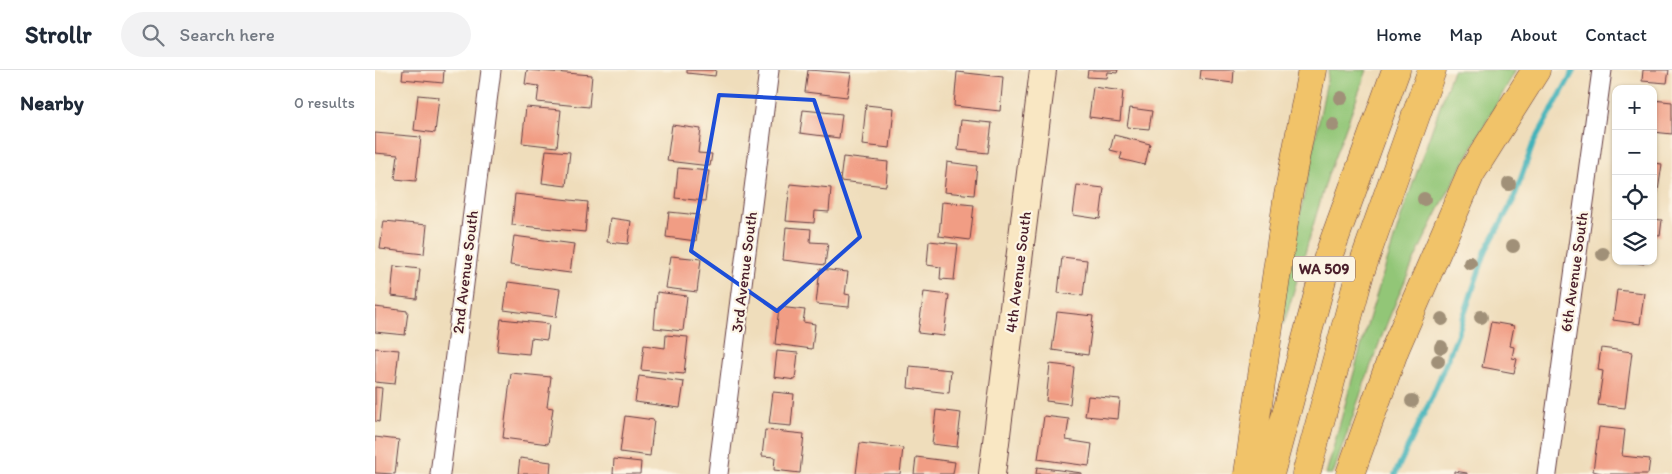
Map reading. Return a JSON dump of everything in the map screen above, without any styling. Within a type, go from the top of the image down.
[{"type":"highway","points":[[1248,474],[1287,201],[1312,70]]},
{"type":"highway","name":"WA 509","points":[[1270,474],[1328,257],[1396,70]]},
{"type":"highway","name":"WA 509","points":[[1306,474],[1360,273],[1432,70]]},
{"type":"highway","points":[[1350,474],[1395,349],[1471,173],[1537,70]]},
{"type":"street","name":"2nd Avenue South","points":[[440,474],[491,70]]},
{"type":"street","name":"3rd Avenue South","points":[[718,474],[769,70]]},
{"type":"street","name":"4th Avenue South","points":[[992,474],[1043,70]]},
{"type":"street","name":"6th Avenue South","points":[[1547,474],[1601,70]]},
{"type":"highlighted area","points":[[719,95],[814,100],[860,237],[777,311],[691,251]]},
{"type":"green space","points":[[1329,70],[1367,70],[1328,175],[1284,324],[1278,325]]},
{"type":"green space","points":[[1453,70],[1516,70],[1426,235],[1373,360],[1333,474],[1326,474],[1367,325],[1401,217]]},
{"type":"building","points":[[403,70],[444,70],[443,83],[402,79]]},
{"type":"building","points":[[527,70],[592,75],[589,107],[537,102],[539,86],[525,84]]},
{"type":"building","points":[[687,70],[716,70],[715,76],[687,73]]},
{"type":"building","points":[[808,70],[851,73],[847,97],[805,92]]},
{"type":"building","points":[[1088,70],[1118,70],[1117,73],[1108,72],[1107,78],[1087,77]]},
{"type":"building","points":[[1201,70],[1234,70],[1233,83],[1200,79]]},
{"type":"building","points":[[1643,70],[1669,70],[1667,83],[1642,81]]},
{"type":"building","points":[[957,72],[1003,77],[1000,111],[954,106]]},
{"type":"building","points":[[1093,87],[1123,91],[1120,121],[1089,117]]},
{"type":"building","points":[[418,95],[439,97],[435,133],[414,130]]},
{"type":"building","points":[[1657,100],[1672,102],[1672,134],[1657,132]]},
{"type":"building","points":[[866,105],[894,108],[890,148],[862,145]]},
{"type":"building","points":[[526,107],[561,110],[557,147],[522,143]]},
{"type":"building","points":[[1130,108],[1152,111],[1149,129],[1127,127]]},
{"type":"building","points":[[803,110],[842,114],[839,138],[800,133]]},
{"type":"building","points":[[961,120],[992,123],[988,153],[958,150]]},
{"type":"building","points":[[672,125],[701,129],[698,153],[712,154],[710,166],[667,161]]},
{"type":"building","points":[[375,133],[421,137],[416,181],[395,179],[398,155],[375,153]]},
{"type":"building","points":[[1114,135],[1150,144],[1145,165],[1120,159],[1122,153],[1110,150]]},
{"type":"building","points":[[546,150],[570,152],[566,186],[542,183]]},
{"type":"building","points":[[843,157],[888,162],[886,186],[840,181]]},
{"type":"building","points":[[947,162],[977,166],[974,195],[944,192]]},
{"type":"building","points":[[1657,163],[1662,164],[1657,198]]},
{"type":"building","points":[[678,168],[709,171],[705,201],[675,198]]},
{"type":"building","points":[[790,184],[831,188],[829,212],[815,211],[814,223],[786,221]]},
{"type":"building","points":[[1077,185],[1104,188],[1100,219],[1073,215]]},
{"type":"building","points":[[515,194],[588,202],[585,232],[512,225]]},
{"type":"building","points":[[942,202],[974,205],[970,240],[939,236]]},
{"type":"building","points":[[669,212],[699,215],[696,241],[666,237]]},
{"type":"building","points":[[610,218],[631,221],[628,244],[607,242]]},
{"type":"building","points":[[1657,219],[1662,220],[1660,236],[1657,236]]},
{"type":"building","points":[[384,221],[427,225],[424,254],[380,249]]},
{"type":"building","points":[[786,227],[811,229],[810,242],[828,243],[825,265],[783,260]]},
{"type":"building","points":[[514,236],[574,244],[570,273],[510,265]]},
{"type":"building","points":[[929,241],[958,244],[954,280],[940,279],[941,267],[927,265]]},
{"type":"building","points":[[671,256],[701,259],[697,292],[666,288]]},
{"type":"building","points":[[1062,257],[1087,260],[1083,296],[1058,293]]},
{"type":"building","points":[[394,266],[420,269],[417,299],[391,296]]},
{"type":"building","points":[[820,269],[848,272],[845,294],[850,295],[849,307],[816,304]]},
{"type":"building","points":[[508,282],[560,289],[556,317],[504,310]]},
{"type":"building","points":[[1617,290],[1644,293],[1640,324],[1613,320]]},
{"type":"building","points":[[657,292],[687,296],[683,331],[654,328]]},
{"type":"building","points":[[924,292],[949,295],[944,336],[918,333]]},
{"type":"building","points":[[375,307],[408,311],[405,335],[375,332]]},
{"type":"building","points":[[779,307],[805,310],[803,322],[815,324],[812,349],[775,344]]},
{"type":"building","points":[[1057,312],[1093,316],[1088,355],[1052,350]]},
{"type":"building","points":[[501,319],[549,324],[547,340],[531,338],[529,354],[497,351]]},
{"type":"building","points":[[1491,322],[1514,326],[1510,346],[1514,347],[1512,358],[1517,359],[1514,373],[1482,367]]},
{"type":"building","points":[[666,335],[688,337],[684,374],[641,370],[644,345],[665,348]]},
{"type":"building","points":[[375,348],[399,350],[395,384],[375,382]]},
{"type":"building","points":[[1601,348],[1632,352],[1625,408],[1598,405],[1603,371],[1598,370]]},
{"type":"building","points":[[777,351],[798,353],[795,380],[774,377]]},
{"type":"building","points":[[1050,364],[1074,367],[1070,404],[1046,401]]},
{"type":"building","points":[[910,366],[951,370],[949,393],[908,388]]},
{"type":"building","points":[[511,373],[551,377],[547,407],[553,408],[548,444],[503,438]]},
{"type":"building","points":[[639,376],[684,382],[680,408],[635,402]]},
{"type":"building","points":[[375,387],[382,388],[379,422],[375,421]]},
{"type":"building","points":[[773,392],[794,394],[791,426],[769,424]]},
{"type":"building","points":[[1088,396],[1120,399],[1118,419],[1085,416]]},
{"type":"building","points":[[936,410],[961,413],[957,447],[932,444]]},
{"type":"building","points":[[625,416],[654,420],[650,456],[620,452]]},
{"type":"building","points":[[1044,416],[1069,419],[1066,440],[1092,444],[1089,466],[1038,459]]},
{"type":"building","points":[[1599,427],[1625,430],[1622,456],[1650,459],[1648,474],[1605,474],[1593,471]]},
{"type":"building","points":[[765,430],[804,434],[800,473],[774,470],[775,457],[762,456]]},
{"type":"building","points":[[375,437],[399,440],[395,474],[375,473]]},
{"type":"building","points":[[860,443],[903,448],[900,474],[856,474]]},
{"type":"building","points":[[916,457],[955,462],[953,474],[914,474]]},
{"type":"building","points":[[520,458],[551,462],[550,474],[518,474]]},
{"type":"building","points":[[614,459],[641,462],[640,474],[613,474]]},
{"type":"building","points":[[1037,467],[1082,473],[1082,474],[1036,474]]},
{"type":"building","points":[[1454,471],[1467,473],[1467,474],[1454,474]]},
{"type":"waterway","points":[[1395,474],[1432,397],[1458,333],[1486,250],[1513,201],[1533,144],[1574,70]]}]
